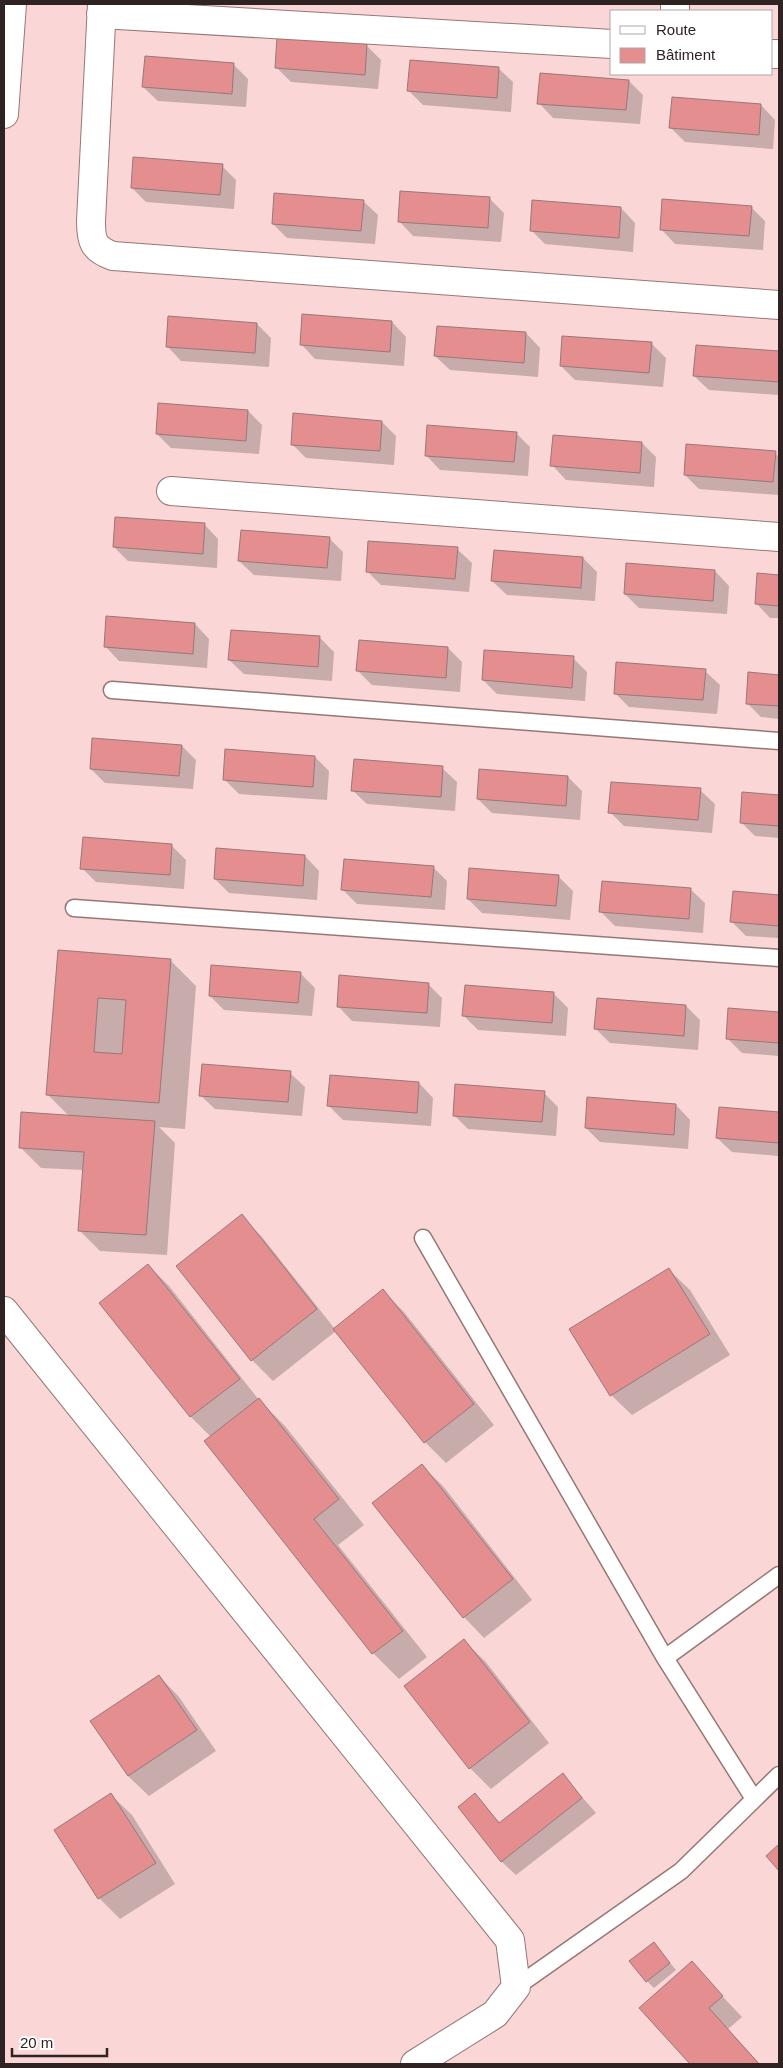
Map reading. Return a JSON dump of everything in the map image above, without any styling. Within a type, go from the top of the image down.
[{"type":"street","points":[[4,114],[12,4]]},
{"type":"street","points":[[610,44],[101,9],[91,238],[100,251],[113,256],[779,305]]},
{"type":"street","points":[[171,491],[779,537]]},
{"type":"street","points":[[8,1321],[510,1940],[516,1987],[495,2014],[415,2064]]},
{"type":"lane","points":[[112,690],[779,741]]},
{"type":"lane","points":[[74,908],[779,958]]},
{"type":"lane","points":[[423,1238],[665,1658],[754,1799]]},
{"type":"lane","points":[[665,1658],[779,1575]]},
{"type":"lane","points":[[516,1987],[682,1871],[779,1775]]},
{"type":"building","points":[[277,37],[367,44],[365,75],[275,68]]},
{"type":"building","points":[[145,56],[234,63],[232,94],[142,87]]},
{"type":"building","points":[[410,60],[499,67],[497,98],[407,91]]},
{"type":"building","points":[[540,73],[629,80],[626,110],[537,104]]},
{"type":"building","points":[[672,97],[761,104],[759,135],[669,128]]},
{"type":"building","points":[[133,157],[223,164],[220,195],[131,188]]},
{"type":"building","points":[[400,191],[490,197],[488,228],[398,222]]},
{"type":"building","points":[[274,193],[364,200],[361,231],[272,224]]},
{"type":"building","points":[[662,199],[752,206],[749,236],[660,230]]},
{"type":"building","points":[[532,200],[621,207],[619,238],[530,231]]},
{"type":"building","points":[[302,314],[392,321],[390,352],[300,345]]},
{"type":"building","points":[[168,316],[257,323],[255,353],[166,347]]},
{"type":"building","points":[[437,326],[526,332],[524,363],[434,356]]},
{"type":"building","points":[[562,336],[652,342],[649,373],[560,366]]},
{"type":"building","points":[[696,345],[779,351],[779,382],[693,376]]},
{"type":"building","points":[[158,403],[248,410],[246,441],[156,434]]},
{"type":"building","points":[[293,413],[382,421],[380,451],[291,445]]},
{"type":"building","points":[[427,425],[517,432],[514,462],[425,456]]},
{"type":"building","points":[[553,435],[642,442],[640,473],[550,466]]},
{"type":"building","points":[[686,444],[776,451],[773,482],[684,475]]},
{"type":"building","points":[[115,517],[205,523],[203,554],[113,547]]},
{"type":"building","points":[[241,530],[330,537],[327,568],[238,561]]},
{"type":"building","points":[[368,541],[458,547],[455,579],[366,572]]},
{"type":"building","points":[[494,550],[583,557],[581,588],[491,581]]},
{"type":"building","points":[[626,563],[715,570],[713,601],[624,594]]},
{"type":"building","points":[[757,573],[779,575],[779,606],[755,604]]},
{"type":"building","points":[[106,616],[195,623],[193,654],[104,647]]},
{"type":"building","points":[[231,630],[320,636],[318,667],[228,660]]},
{"type":"building","points":[[359,640],[448,647],[446,678],[356,671]]},
{"type":"building","points":[[484,650],[574,656],[572,688],[482,680]]},
{"type":"building","points":[[616,662],[706,669],[703,700],[614,694]]},
{"type":"building","points":[[748,672],[779,675],[779,706],[746,704]]},
{"type":"building","points":[[92,738],[182,745],[179,776],[90,769]]},
{"type":"building","points":[[225,749],[315,756],[313,787],[223,780]]},
{"type":"building","points":[[354,759],[443,766],[441,797],[351,791]]},
{"type":"building","points":[[479,769],[568,776],[566,806],[477,799]]},
{"type":"building","points":[[611,782],[701,788],[698,820],[608,813]]},
{"type":"building","points":[[742,792],[779,795],[779,826],[740,823]]},
{"type":"building","points":[[83,837],[172,844],[170,875],[80,869]]},
{"type":"building","points":[[216,848],[305,855],[303,886],[214,879]]},
{"type":"building","points":[[344,859],[434,866],[431,897],[341,890]]},
{"type":"building","points":[[469,868],[559,875],[556,906],[467,899]]},
{"type":"building","points":[[602,881],[691,888],[689,919],[599,912]]},
{"type":"building","points":[[733,891],[779,895],[779,926],[730,922]]},
{"type":"building","points":[[58,950],[171,959],[159,1103],[46,1095]],"holes":[[[98,998],[126,1000],[122,1054],[94,1052]]]},
{"type":"building","points":[[211,965],[301,972],[298,1003],[209,996]]},
{"type":"building","points":[[339,975],[429,983],[427,1013],[337,1007]]},
{"type":"building","points":[[465,985],[554,992],[552,1023],[462,1016]]},
{"type":"building","points":[[597,998],[686,1005],[684,1036],[594,1029]]},
{"type":"building","points":[[728,1008],[779,1012],[779,1043],[726,1039]]},
{"type":"building","points":[[202,1064],[291,1071],[288,1102],[199,1096]]},
{"type":"building","points":[[330,1075],[419,1082],[417,1113],[327,1106]]},
{"type":"building","points":[[455,1084],[545,1091],[542,1122],[453,1116]]},
{"type":"building","points":[[587,1097],[676,1104],[674,1135],[585,1128]]},
{"type":"building","points":[[719,1107],[779,1112],[779,1143],[716,1138]]},
{"type":"building","points":[[21,1112],[155,1121],[146,1235],[78,1231],[84,1152],[19,1148]]},
{"type":"building","points":[[242,1214],[317,1309],[251,1361],[176,1266]]},
{"type":"building","points":[[148,1264],[240,1379],[190,1417],[99,1303]]},
{"type":"building","points":[[669,1268],[710,1334],[610,1396],[569,1329]]},
{"type":"building","points":[[383,1289],[474,1404],[424,1443],[333,1329]]},
{"type":"building","points":[[259,1398],[339,1499],[314,1519],[403,1631],[372,1654],[204,1441]]},
{"type":"building","points":[[422,1464],[513,1579],[463,1618],[372,1503]]},
{"type":"building","points":[[464,1639],[530,1722],[469,1769],[404,1686]]},
{"type":"building","points":[[159,1675],[197,1730],[128,1776],[90,1721]]},
{"type":"building","points":[[563,1773],[582,1798],[501,1862],[458,1807],[475,1793],[499,1823]]},
{"type":"building","points":[[111,1793],[156,1863],[98,1899],[54,1830]]},
{"type":"building","points":[[779,1844],[779,1871],[766,1856]]},
{"type":"building","points":[[654,1942],[670,1963],[646,1982],[629,1961]]},
{"type":"building","points":[[692,1961],[723,1996],[709,2008],[759,2064],[690,2064],[639,2008]]}]
